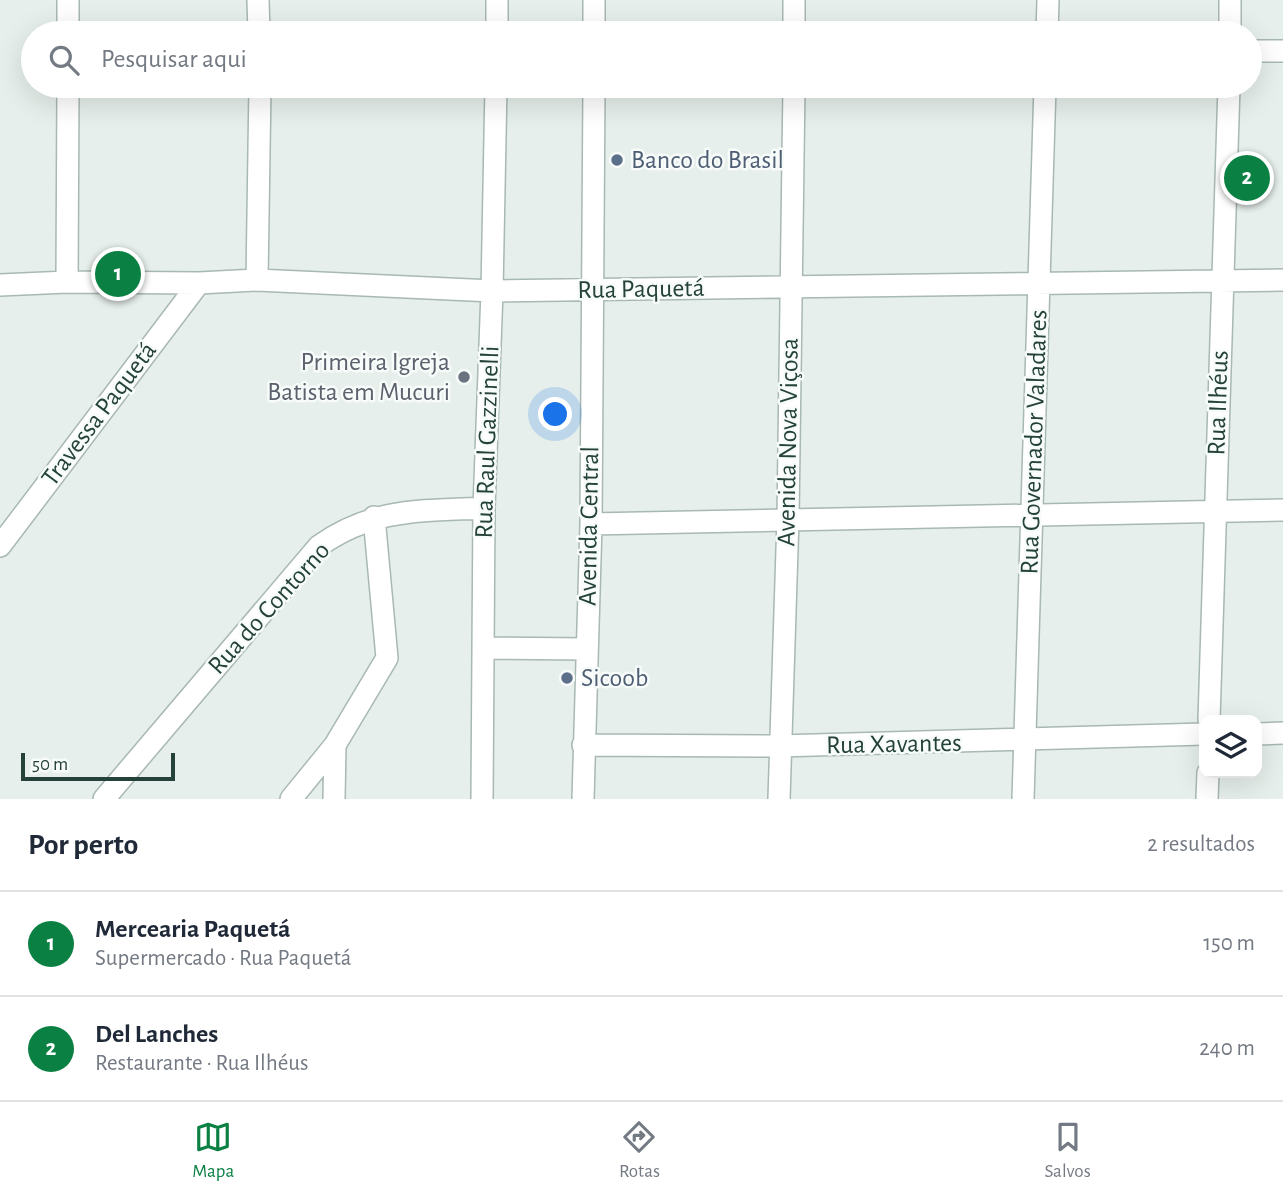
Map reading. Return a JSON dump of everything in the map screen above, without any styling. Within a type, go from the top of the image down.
[{"type":"street","points":[[68,0],[68,21]]},
{"type":"street","points":[[258,0],[259,21]]},
{"type":"street","points":[[497,0],[497,21]]},
{"type":"street","points":[[594,0],[594,21]]},
{"type":"street","points":[[794,0],[794,21]]},
{"type":"street","points":[[1047,21],[1048,0]]},
{"type":"street","points":[[1230,0],[1230,21]]},
{"type":"street","points":[[1262,51],[1283,51]]},
{"type":"street","points":[[67,282],[68,98]]},
{"type":"street","points":[[257,280],[260,98]]},
{"type":"street","name":"Rua Raul Gazzinelli","points":[[482,799],[484,508],[496,98]]},
{"type":"street","name":"Avenida Central","points":[[583,799],[591,524],[593,98]]},
{"type":"street","name":"Avenida Nova Viçosa","points":[[779,799],[789,518],[794,98]]},
{"type":"street","name":"Rua Governador Valadares","points":[[1023,799],[1045,98]]},
{"type":"street","name":"Rua Ilhéus","points":[[1209,715],[1228,98]]},
{"type":"street","name":"Rua Paquetá","points":[[0,285],[257,280],[492,291],[1283,280]]},
{"type":"street","name":"Travessa Paquetá","points":[[0,546],[199,283]]},
{"type":"street","name":"Rua do Contorno","points":[[104,799],[319,546],[335,535],[374,517],[420,511],[484,508]]},
{"type":"street","points":[[591,524],[1283,510]]},
{"type":"street","points":[[291,799],[335,745],[387,658],[374,517]]},
{"type":"street","points":[[484,648],[586,649]]},
{"type":"street","points":[[1262,734],[1283,733]]},
{"type":"street","name":"Rua Xavantes","points":[[583,745],[779,746],[1199,734]]},
{"type":"street","points":[[334,799],[335,745]]},
{"type":"street","points":[[1207,799],[1208,778]]},
{"type":"place","name":"Banco do Brasil","points":[[617,160]]},
{"type":"place","name":"Del Lanches","points":[[1247,178]]},
{"type":"place","name":"Mercearia Paquetá","points":[[118,274]]},
{"type":"place","name":"Primeira Igreja Batista em Mucuri","points":[[464,377]]},
{"type":"place","name":"Sicoob","points":[[567,678]]}]
